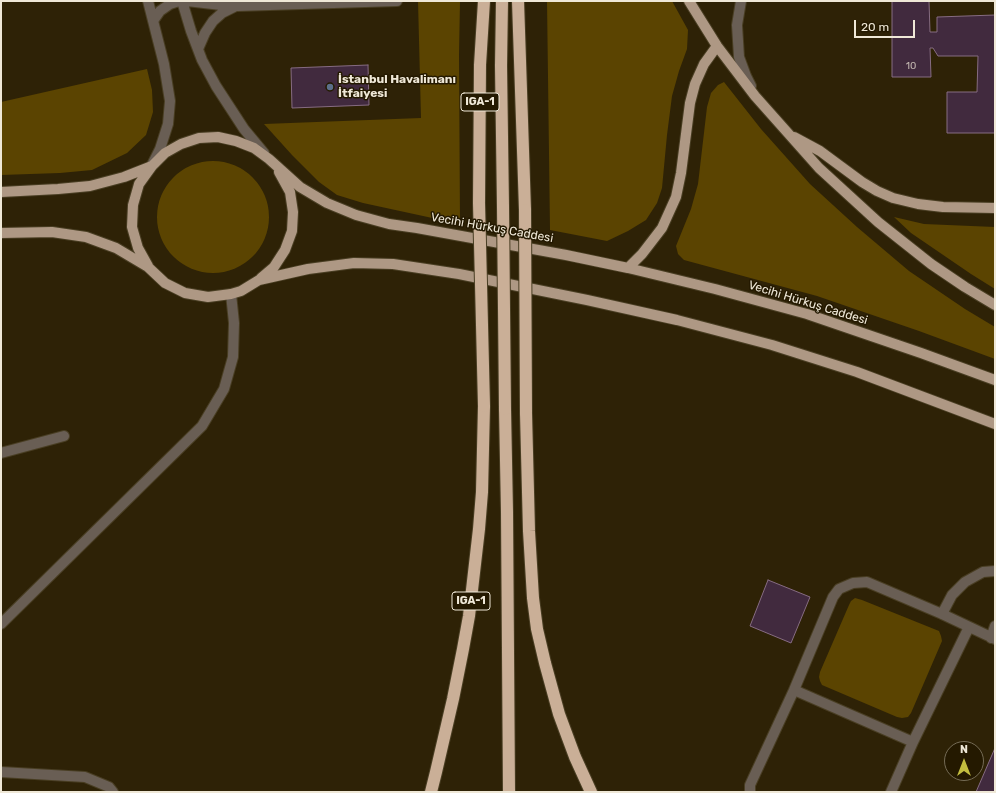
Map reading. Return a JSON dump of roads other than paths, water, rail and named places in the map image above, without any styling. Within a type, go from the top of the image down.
[{"type":"highway","name":"IGA-1","points":[[430,792],[453,699],[469,616],[482,492],[484,406],[479,204],[480,64],[484,1]]},
{"type":"highway","points":[[502,1],[501,66],[509,792]]},
{"type":"highway","points":[[518,1],[525,210],[526,413],[529,531],[533,598],[545,663],[559,714],[575,757],[591,792]]},
{"type":"main road","points":[[689,1],[717,46],[755,96],[819,168],[878,222],[930,264],[995,306]]},
{"type":"main road","points":[[628,268],[642,254],[662,228],[672,208],[681,173],[689,110],[695,84],[704,64],[717,46]]},
{"type":"main road","points":[[787,133],[820,150],[862,182],[893,198],[918,204],[943,207],[995,208]]},
{"type":"main road","name":"Vecihi Hürkuş Caddesi","points":[[1,192],[90,186],[152,166],[165,153],[181,144],[199,138],[218,137],[236,141],[254,148],[269,159],[300,187],[327,204],[356,215],[389,224],[566,255],[715,289],[807,314],[995,380]]},
{"type":"main road","points":[[1,233],[52,232],[86,237],[116,248],[148,267],[165,283],[185,293],[208,297],[231,294],[241,291],[260,280],[274,267],[285,250],[292,232],[293,212],[290,192],[281,174],[269,159]]},
{"type":"main road","points":[[148,267],[138,248],[132,227],[132,220],[133,205],[139,184],[152,166]]},
{"type":"main road","points":[[260,280],[308,269],[354,262],[393,264],[458,274],[678,320],[772,345],[857,372],[995,424]]},
{"type":"street","points":[[148,1],[164,64],[170,101],[168,124],[152,166]]},
{"type":"street","points":[[153,21],[160,11],[170,4],[179,1]]},
{"type":"street","points":[[182,1],[202,60],[216,86],[244,129],[269,159]]},
{"type":"street","points":[[187,1],[220,6],[397,1]]},
{"type":"street","points":[[741,1],[737,25],[739,57],[755,96]]},
{"type":"street","points":[[198,49],[205,33],[213,21],[222,13],[238,6]]},
{"type":"street","points":[[1,624],[202,426],[224,389],[233,357],[234,323],[231,294]]},
{"type":"street","points":[[1,453],[64,436]]},
{"type":"street","points":[[942,614],[952,595],[965,582],[983,572],[995,571]]},
{"type":"street","points":[[750,792],[750,785],[794,690],[833,597],[839,589],[853,583],[867,582],[942,614],[993,638],[995,626]]},
{"type":"street","points":[[891,792],[913,742],[969,627]]},
{"type":"street","points":[[794,690],[913,742]]},
{"type":"street","points":[[1,772],[85,777],[109,787],[113,792]]},
{"type":"place","name":"İstanbul Havalimanı İtfaiyesi","points":[[330,87]]}]
